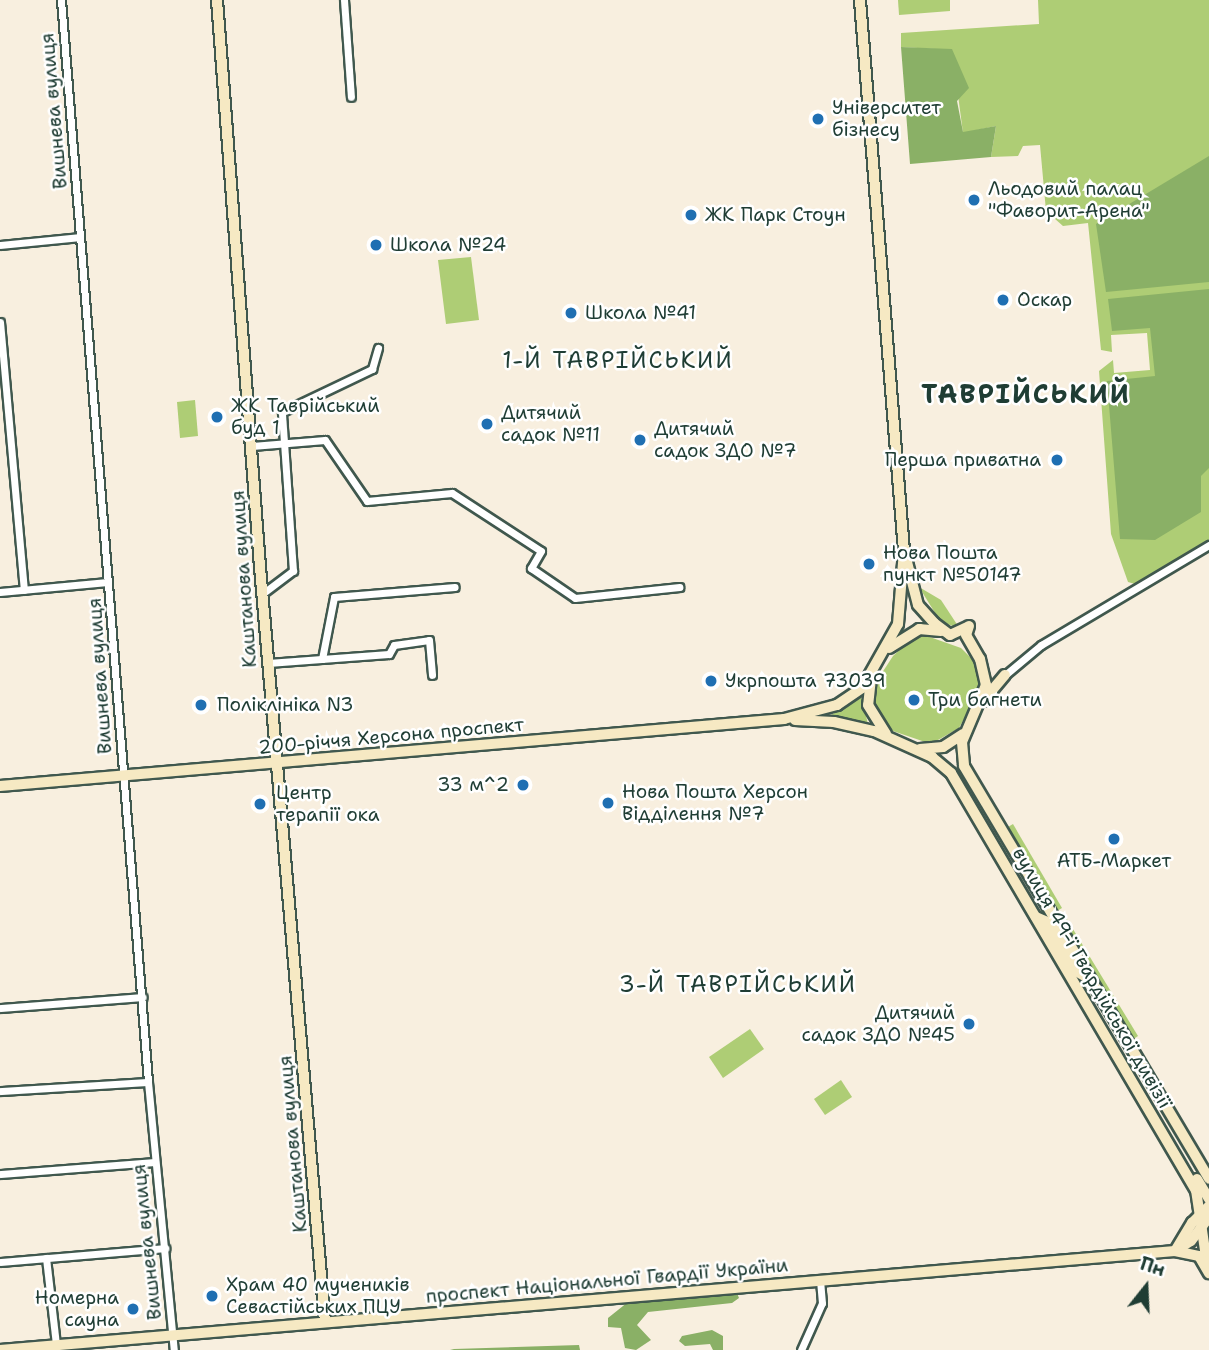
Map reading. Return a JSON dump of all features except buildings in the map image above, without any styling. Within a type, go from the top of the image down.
[{"type":"street","name":"Вишнева вулиця","points":[[61,0],[148,1082],[174,1350]]},
{"type":"street","name":"Каштанова вулиця","points":[[217,0],[262,594],[279,764],[325,1322]]},
{"type":"street","points":[[344,0],[351,97]]},
{"type":"street","points":[[784,719],[837,705],[871,678],[888,648],[902,606],[904,551],[860,0]]},
{"type":"street","points":[[0,245],[80,237]]},
{"type":"street","points":[[0,322],[24,590]]},
{"type":"street","points":[[262,594],[292,571],[282,412],[372,369],[378,348]]},
{"type":"street","points":[[252,446],[326,440],[367,501],[452,493],[541,551],[531,568],[575,598],[679,587]]},
{"type":"street","points":[[784,719],[834,722],[912,747],[943,747],[965,731],[980,704],[1005,675],[1041,645],[1209,545]]},
{"type":"street","points":[[904,551],[918,605],[950,635],[971,646]]},
{"type":"street","points":[[0,592],[108,582]]},
{"type":"street","points":[[322,659],[334,597],[455,587]]},
{"type":"street","points":[[888,648],[919,629],[950,635],[968,626],[966,635],[986,672],[995,680],[1005,675]]},
{"type":"street","points":[[268,663],[389,654],[394,645],[429,640],[432,675]]},
{"type":"street","points":[[980,704],[986,672]]},
{"type":"street","points":[[871,678],[868,705],[873,718],[895,740]]},
{"type":"street","name":"200-річчя Херсона проспект","points":[[0,786],[784,719]]},
{"type":"street","name":"вулиця 49-ї Гвардійської дивізії","points":[[965,731],[961,749],[964,766],[1209,1179]]},
{"type":"street","name":"вулиця 49-ї Гвардійської дивізії","points":[[912,747],[951,772],[1159,1128],[1171,1137],[1205,1208]]},
{"type":"street","points":[[1009,844],[1007,854],[1037,906],[1036,916],[1047,922],[1076,971],[1092,980]]},
{"type":"street","points":[[0,1008],[143,997]]},
{"type":"street","points":[[0,1091],[148,1082]]},
{"type":"street","points":[[0,1174],[155,1162]]},
{"type":"street","points":[[1175,1251],[1191,1241],[1205,1208]]},
{"type":"street","points":[[1205,1208],[1200,1225],[1209,1271]]},
{"type":"street","points":[[0,1261],[165,1248]]},
{"type":"street","points":[[1175,1251],[1199,1256],[1209,1271]]},
{"type":"street","name":"проспект Національної Гвардії України","points":[[0,1350],[1175,1251]]},
{"type":"street","points":[[46,1258],[56,1344]]},
{"type":"street","points":[[801,1350],[822,1303],[820,1281]]},
{"type":"green space","points":[[898,0],[950,0],[950,11],[899,15]]},
{"type":"green space","points":[[1038,0],[1209,0],[1209,540],[1135,584],[1128,582],[1111,534],[1099,371],[1113,360],[1114,373],[1150,370],[1147,333],[1111,335],[1112,352],[1101,350],[1088,223],[1063,226],[1046,211],[1040,145],[1023,146],[1018,156],[991,157],[996,126],[963,133],[952,50],[901,47],[901,33],[1039,24]]},
{"type":"green space","points":[[901,47],[952,49],[969,88],[957,101],[963,132],[996,126],[991,157],[910,164]]},
{"type":"green space","points":[[1209,156],[1209,282],[1106,292],[1096,224]]},
{"type":"green space","points":[[471,257],[479,320],[446,324],[438,260]]},
{"type":"green space","points":[[1209,289],[1209,468],[1201,476],[1201,512],[1155,540],[1120,539],[1107,381],[1155,376],[1150,328],[1112,331],[1108,299]]},
{"type":"green space","points":[[195,400],[198,436],[180,438],[177,402]]},
{"type":"green space","points":[[919,587],[941,600],[960,629],[940,621]]},
{"type":"green space","points":[[924,635],[961,648],[975,662],[979,677],[977,695],[959,728],[931,744],[890,730],[875,704],[878,679],[893,656],[911,639]]},
{"type":"green space","points":[[861,696],[868,724],[831,715],[847,706]]},
{"type":"green space","points":[[1013,824],[1062,908],[1057,911],[1008,827]]},
{"type":"green space","points":[[1065,916],[1138,1036],[1132,1040],[1060,920]]},
{"type":"green space","points":[[750,1029],[764,1049],[723,1078],[709,1057]]},
{"type":"green space","points":[[841,1080],[852,1097],[825,1115],[814,1099]]},
{"type":"green space","points":[[737,1293],[739,1298],[732,1303],[648,1312],[637,1325],[651,1340],[636,1350],[625,1348],[621,1328],[608,1327],[608,1318],[628,1302]]},
{"type":"green space","points":[[712,1330],[723,1336],[723,1350],[713,1350],[710,1344],[685,1346],[679,1341],[682,1336]]},
{"type":"green space","points":[[579,1345],[580,1350],[450,1350],[454,1349]]},
{"type":"place","name":"Університет бізнесу","points":[[818,119]]},
{"type":"place","name":"Льодовий палац \"Фаворит-Арена\"","points":[[974,200]]},
{"type":"place","name":"ЖК Парк Стоун","points":[[691,215]]},
{"type":"place","name":"Школа №24","points":[[376,245]]},
{"type":"place","name":"Оскар","points":[[1003,300]]},
{"type":"place","name":"Школа №41","points":[[571,313]]},
{"type":"place","name":"ЖК Таврійський буд 1","points":[[217,417]]},
{"type":"place","name":"Дитячий садок №11","points":[[487,424]]},
{"type":"place","name":"Дитячий садок ЗДО №7","points":[[640,440]]},
{"type":"place","name":"Перша приватна","points":[[1057,460]]},
{"type":"place","name":"Нова Пошта пункт №50147","points":[[869,564]]},
{"type":"place","name":"Укрпошта 73039","points":[[711,681]]},
{"type":"place","name":"Три багнети","points":[[914,700]]},
{"type":"place","name":"Поліклініка N3","points":[[201,705]]},
{"type":"place","name":"33 м^2","points":[[523,785]]},
{"type":"place","name":"Нова Пошта Херсон Відділення №7","points":[[608,803]]},
{"type":"place","name":"Центр терапії ока","points":[[260,804]]},
{"type":"place","name":"АТБ-Маркет","points":[[1114,839]]},
{"type":"place","name":"Дитячий садок ЗДО №45","points":[[969,1024]]},
{"type":"place","name":"Храм 40 мучеників Севастійських ПЦУ","points":[[212,1296]]},
{"type":"place","name":"Номерна сауна","points":[[133,1309]]},
{"type":"district","name":"1-Й ТАВРІЙСЬКИЙ","points":[[618,360]]},
{"type":"district","name":"ТАВРІЙСЬКИЙ","points":[[1026,394]]},
{"type":"district","name":"3-Й ТАВРІЙСЬКИЙ","points":[[738,984]]}]
